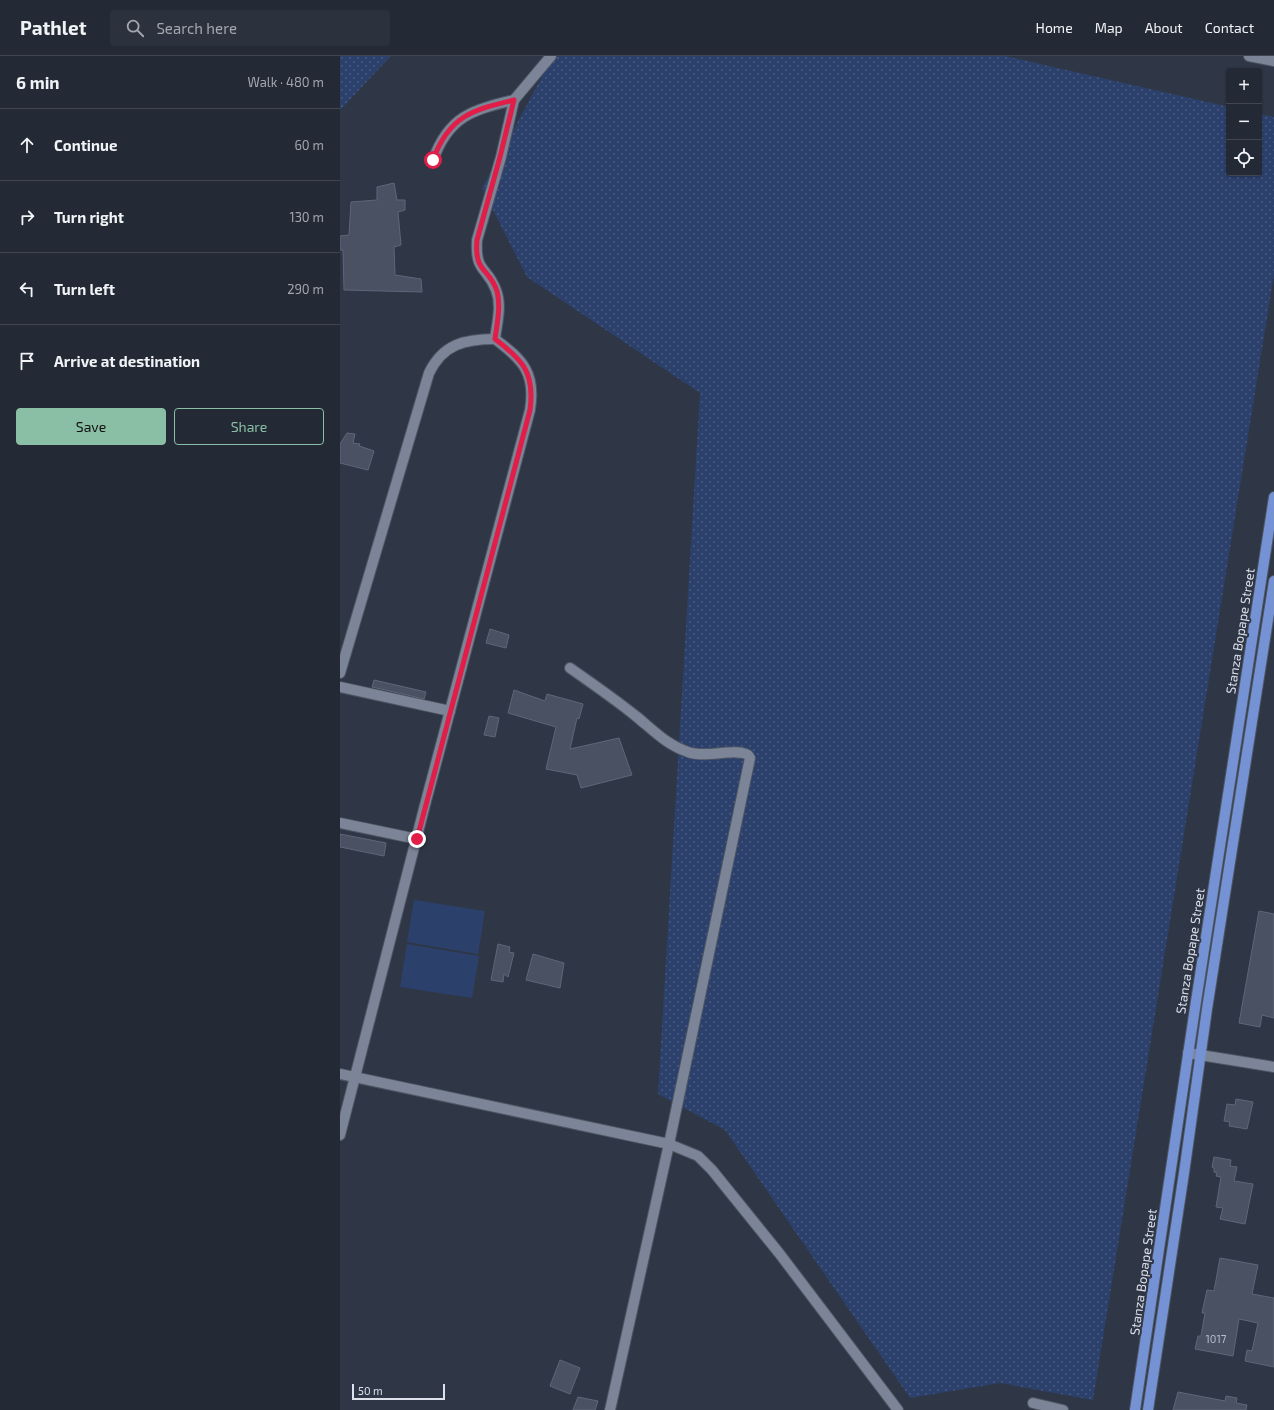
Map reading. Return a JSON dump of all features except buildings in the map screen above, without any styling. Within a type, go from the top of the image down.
[{"type":"main road","name":"Stanza Bopape Street","points":[[1135,1410],[1188,1053],[1274,497]]},
{"type":"main road","name":"Stanza Bopape Street","points":[[1148,1410],[1201,1055],[1272,605],[1274,581]]},
{"type":"street","points":[[495,339],[498,298],[493,284],[478,262],[476,253],[477,240],[514,100],[551,56]]},
{"type":"street","points":[[1249,56],[1274,61]]},
{"type":"street","points":[[433,160],[439,142],[456,122],[465,116],[486,107],[514,100]]},
{"type":"street","points":[[340,673],[429,373],[442,353],[452,346],[475,340],[495,339],[516,355],[528,370],[531,382],[532,397],[530,410],[340,1135]]},
{"type":"street","points":[[1258,603],[1272,605]]},
{"type":"street","points":[[570,668],[638,718],[660,738],[673,746],[694,754],[715,755],[740,752],[745,753],[750,758],[669,1144],[610,1410]]},
{"type":"street","points":[[340,687],[450,711]]},
{"type":"street","points":[[340,823],[417,839]]},
{"type":"street","points":[[1188,1053],[1274,1067]]},
{"type":"street","points":[[340,1074],[669,1144],[698,1156],[712,1170],[779,1253],[898,1410]]},
{"type":"street","points":[[1033,1403],[1062,1410]]},
{"type":"shaded area","points":[[340,56],[391,56],[340,110]]},
{"type":"shaded area","points":[[553,56],[1005,56],[1226,106],[1226,176],[1262,176],[1262,115],[1274,117],[1274,274],[1093,1400],[1000,1383],[910,1398],[725,1130],[658,1094],[700,393],[527,277],[482,188]]},
{"type":"shaded area","points":[[414,900],[485,911],[478,954],[407,942]]},
{"type":"shaded area","points":[[407,944],[479,956],[472,998],[400,987]]},
{"type":"route","points":[[417,839],[426,800],[530,410],[532,397],[531,382],[528,370],[516,355],[495,339],[499,307],[498,298],[493,284],[484,273],[478,262],[476,253],[477,240],[514,100],[486,107],[465,116],[456,122],[439,142],[433,160]]}]
